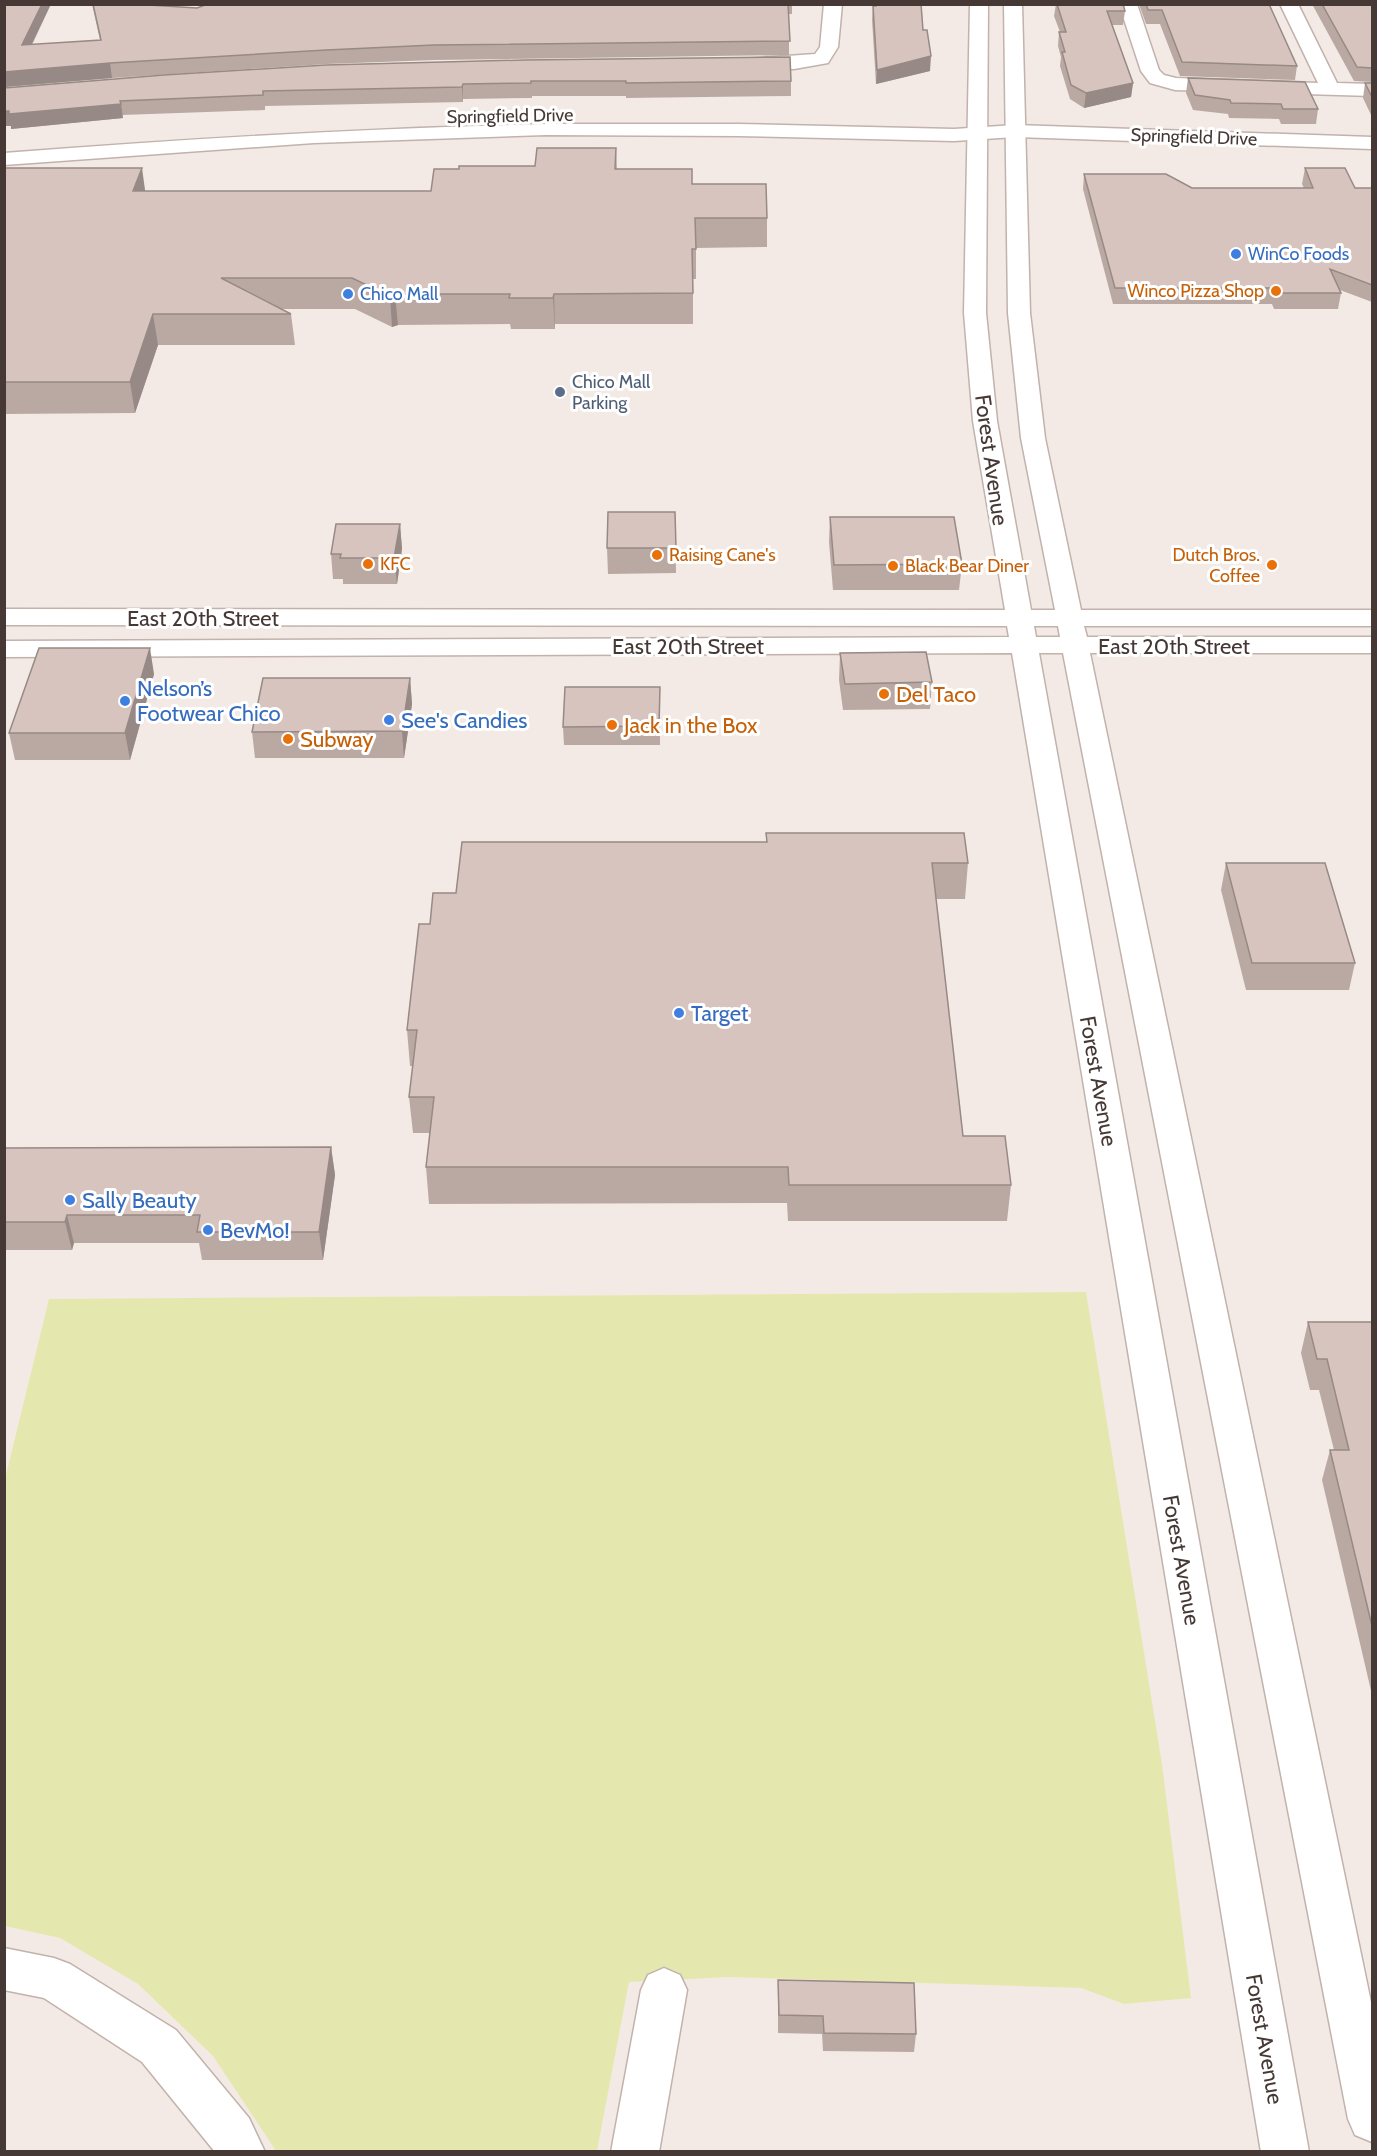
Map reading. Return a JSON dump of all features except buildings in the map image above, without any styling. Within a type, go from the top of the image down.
[{"type":"street","points":[[724,65],[794,63],[821,59],[829,47],[833,4]]},
{"type":"street","name":"Forest Avenue","points":[[979,4],[975,313],[988,449],[1285,2151]]},
{"type":"street","name":"Forest Avenue","points":[[1013,4],[1020,341],[1033,438],[1372,2120]]},
{"type":"street","points":[[1128,4],[1150,71],[1157,79],[1175,84],[1372,90]]},
{"type":"street","points":[[1289,4],[1330,89]]},
{"type":"street","name":"Springfield Drive","points":[[4,145],[236,127],[481,116],[723,115],[1015,131],[1372,143]]},
{"type":"street","name":"Springfield Drive","points":[[4,159],[206,143],[403,133],[545,129],[829,131],[977,129]]},
{"type":"street","name":"East 20th Street","points":[[4,617],[518,618],[1020,632]]},
{"type":"street","points":[[515,646],[518,618]]},
{"type":"street","name":"East 20th Street","points":[[1071,632],[1372,618]]},
{"type":"street","points":[[480,646],[481,619]]},
{"type":"street","name":"East 20th Street","points":[[4,649],[515,646],[1020,632],[1071,632],[1372,645]]},
{"type":"street","points":[[4,1969],[54,1979],[159,2046],[232,2135],[241,2151]]},
{"type":"street","points":[[635,2151],[664,1990]]},
{"type":"green space","points":[[1086,1292],[1162,1764],[1191,1998],[1124,2004],[1081,1988],[728,1977],[629,1982],[597,2151],[276,2151],[213,2056],[138,1984],[60,1938],[5,1926],[5,1479],[49,1299]]},
{"type":"place","name":"WinCo Foods","points":[[1236,254]]},
{"type":"place","name":"Winco Pizza Shop","points":[[1276,291]]},
{"type":"place","name":"Chico Mall","points":[[348,294]]},
{"type":"place","name":"Chico Mall Parking","points":[[560,392]]},
{"type":"place","name":"Raising Cane's","points":[[657,555]]},
{"type":"place","name":"KFC","points":[[368,564]]},
{"type":"place","name":"Dutch Bros. Coffee","points":[[1272,565]]},
{"type":"place","name":"Black Bear Diner","points":[[893,566]]},
{"type":"place","name":"Del Taco","points":[[884,694]]},
{"type":"place","name":"Nelson’s Footwear Chico","points":[[125,701]]},
{"type":"place","name":"See's Candies","points":[[389,720]]},
{"type":"place","name":"Jack in the Box","points":[[612,725]]},
{"type":"place","name":"Subway","points":[[288,739]]},
{"type":"place","name":"Target","points":[[679,1013]]},
{"type":"place","name":"Sally Beauty","points":[[70,1200]]},
{"type":"place","name":"BevMo!","points":[[208,1230]]}]
